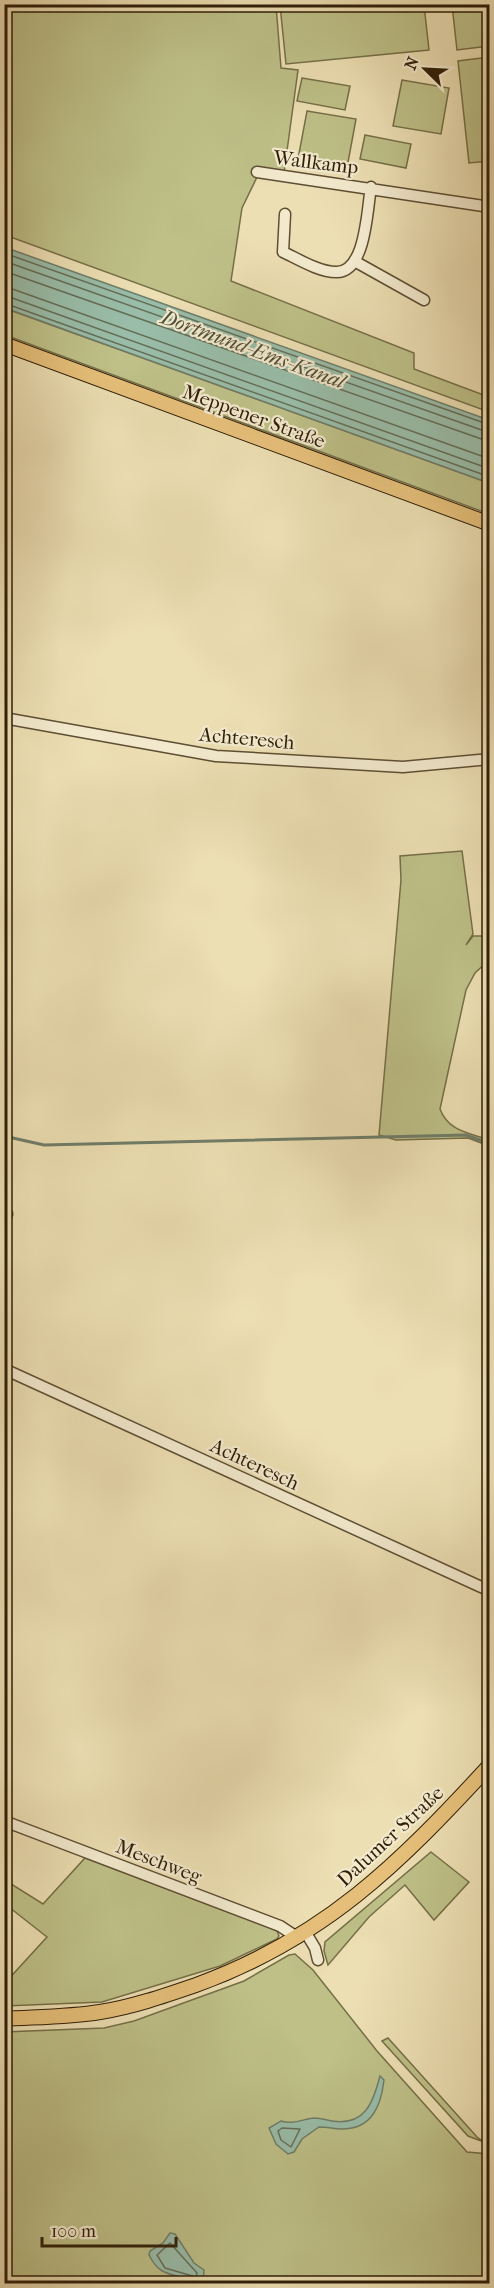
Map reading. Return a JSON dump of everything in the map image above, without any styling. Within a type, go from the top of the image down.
[{"type":"main road","name":"Meppener Straße","points":[[4,344],[489,524]]},
{"type":"main road","name":"Dalumer Straße","points":[[4,2019],[99,2012],[160,1998],[234,1971],[302,1936],[384,1874],[489,1765]]},
{"type":"street","name":"Wallkamp","points":[[257,172],[371,187],[489,207]]},
{"type":"street","name":"Wallkamp","points":[[356,262],[361,248],[371,187]]},
{"type":"street","points":[[285,214],[283,252],[335,272],[347,270],[356,262],[424,300]]},
{"type":"street","name":"Achteresch","points":[[4,718],[216,756],[403,767],[489,759]]},
{"type":"street","points":[[4,1210],[7,1214],[4,1224]]},
{"type":"street","name":"Achteresch","points":[[4,1369],[489,1591]]},
{"type":"street","name":"Meschweg","points":[[4,1821],[302,1936]]},
{"type":"street","points":[[302,1936],[315,1948],[318,1960]]},
{"type":"green space","points":[[4,5],[276,5],[281,68],[298,70],[284,173],[260,171],[242,208],[231,281],[414,353],[414,369],[489,397],[489,412],[5,235]]},
{"type":"green space","points":[[280,5],[424,5],[429,50],[286,64]]},
{"type":"green space","points":[[452,5],[489,5],[489,46],[457,50]]},
{"type":"green space","points":[[489,57],[489,161],[469,163],[458,61]]},
{"type":"green space","points":[[302,78],[350,86],[345,110],[297,101]]},
{"type":"green space","points":[[402,80],[449,88],[441,134],[393,126]]},
{"type":"green space","points":[[307,111],[356,119],[347,168],[298,159]]},
{"type":"green space","points":[[365,135],[411,144],[406,168],[360,159]]},
{"type":"green space","points":[[4,308],[489,483],[489,514],[5,335]]},
{"type":"green space","points":[[462,851],[473,934],[466,945],[473,936],[489,936],[489,960],[475,973],[466,990],[440,1109],[454,1127],[489,1140],[489,1146],[468,1138],[396,1140],[379,1135],[401,880],[400,856]]},
{"type":"green space","points":[[431,1852],[469,1882],[434,1920],[405,1885],[369,1917],[328,1965],[324,1951],[325,1942]]},
{"type":"green space","points":[[85,1858],[270,1928],[277,1931],[279,1936],[220,1966],[102,2002],[5,2006],[4,1984],[47,1937],[5,1904],[5,1880],[43,1904]]},
{"type":"green space","points":[[295,1954],[313,1970],[377,2051],[467,2152],[489,2154],[489,2283],[5,2283],[4,2032],[104,2028],[134,2021],[244,1981],[289,1955]]},
{"type":"green space","points":[[388,2038],[484,2142],[468,2136],[382,2041]]},
{"type":"water","name":"Dortmund-Ems-Kanal","points":[[4,247],[489,420],[489,483],[5,308]]},
{"type":"water","points":[[380,2076],[384,2080],[377,2107],[368,2120],[361,2125],[342,2129],[319,2127],[302,2139],[294,2152],[288,2154],[276,2144],[269,2128],[281,2121],[294,2122],[314,2118],[343,2122],[360,2116],[374,2095]]},
{"type":"water","points":[[170,2233],[175,2234],[194,2263],[204,2270],[203,2283],[165,2272],[158,2268],[152,2260],[149,2255],[150,2251],[163,2243]]},
{"type":"waterway","points":[[4,1136],[44,1145],[466,1135],[490,1144]]}]
